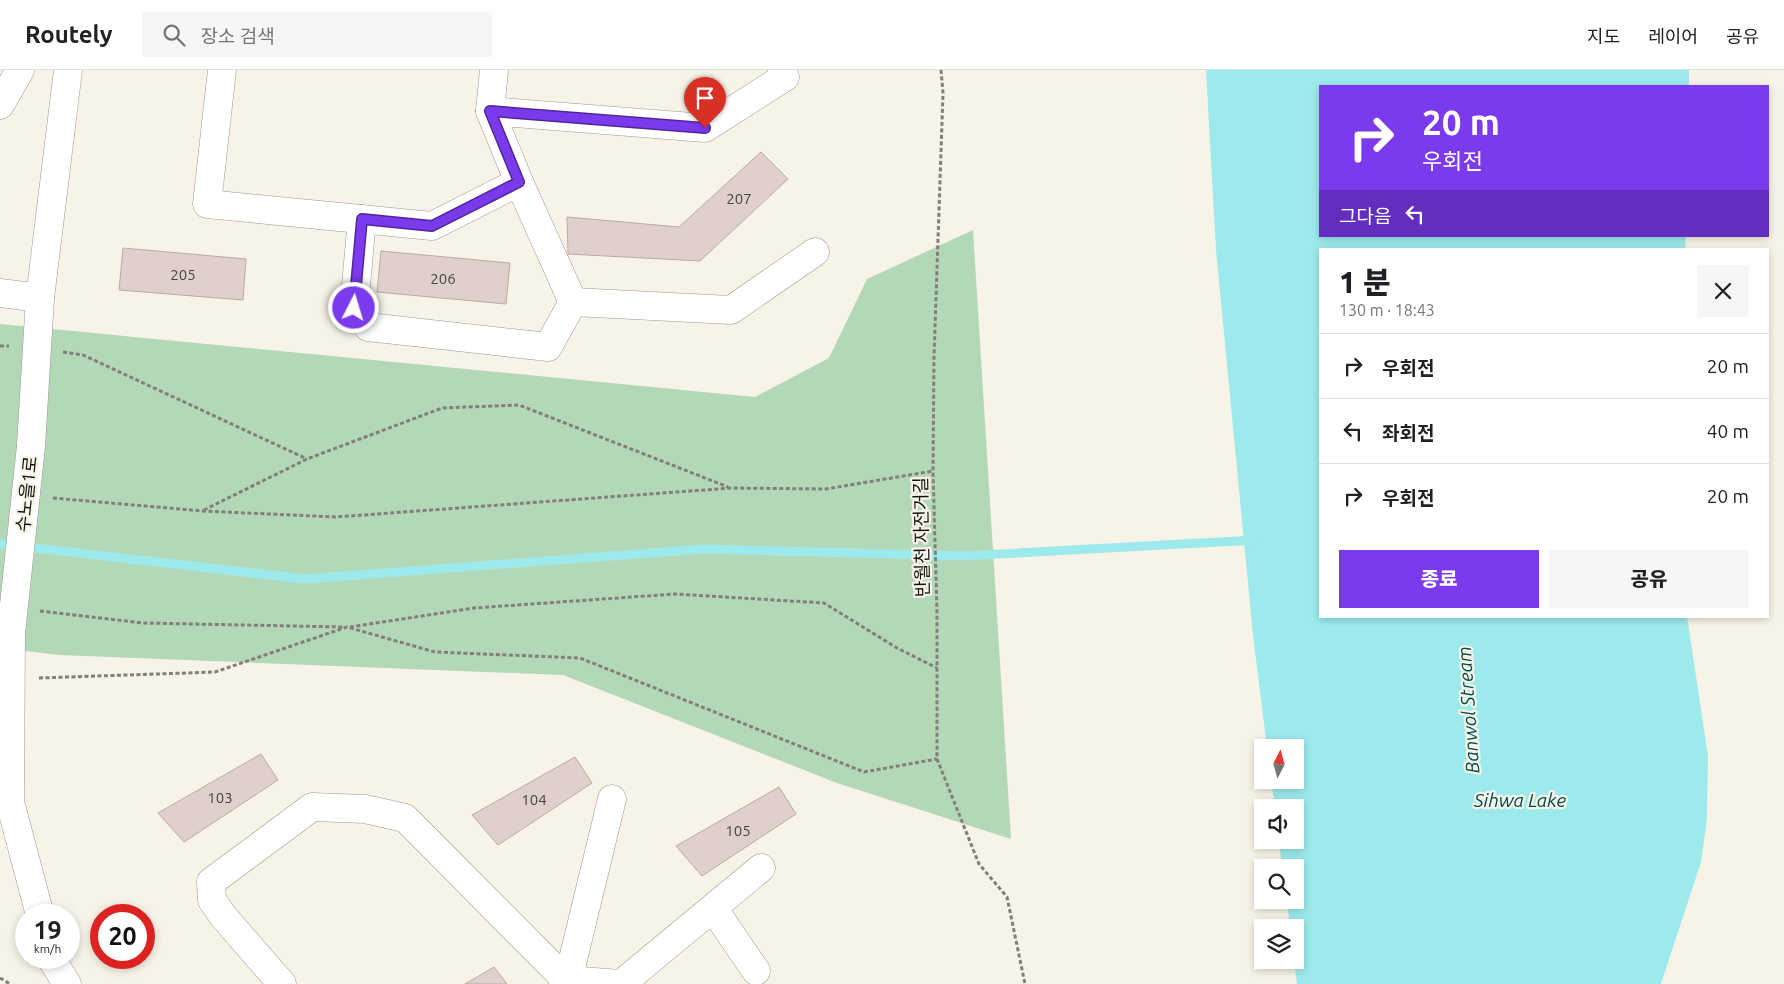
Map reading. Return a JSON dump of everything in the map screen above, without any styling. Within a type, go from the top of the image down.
[{"type":"street","points":[[0,105],[20,70]]},
{"type":"street","name":"수노을1로","points":[[37,904],[10,802],[11,633],[31,446],[40,298],[68,70]]},
{"type":"street","points":[[222,70],[207,204],[432,226],[519,182]]},
{"type":"street","points":[[494,70],[490,111],[519,182],[573,302]]},
{"type":"street","points":[[490,111],[705,128],[785,77],[782,70]]},
{"type":"street","points":[[362,219],[354,308],[368,327],[548,347],[573,302]]},
{"type":"street","points":[[573,302],[731,310],[814,252]]},
{"type":"street","points":[[0,293],[40,298]]},
{"type":"street","points":[[567,983],[612,799]]},
{"type":"street","points":[[282,984],[223,916],[212,900],[211,882],[312,807],[364,809],[405,818],[567,983],[621,984],[761,868]]},
{"type":"street","points":[[713,908],[756,971]]},
{"type":"street","points":[[57,969],[66,984]]},
{"type":"path","name":"반월천 자전거길","points":[[941,70],[943,94],[934,357],[933,471],[937,612],[937,759],[979,864],[1007,897],[1025,984]]},
{"type":"path","points":[[0,346],[37,348],[83,355],[307,459]]},
{"type":"path","points":[[203,510],[307,459],[442,408],[519,404],[731,488]]},
{"type":"path","points":[[52,498],[203,510],[336,517],[731,488],[826,489],[933,471]]},
{"type":"path","points":[[38,611],[143,623],[347,627],[474,608],[675,594],[824,603],[897,648],[937,668]]},
{"type":"path","points":[[10,679],[215,672],[347,627],[435,652],[580,658],[864,772],[937,759]]},
{"type":"path","points":[[0,978],[10,984]]},
{"type":"green space","points":[[973,230],[1011,839],[837,783],[563,675],[59,655],[0,648],[0,324],[755,397],[829,358],[867,279]]},
{"type":"water","name":"Sihwa Lake","points":[[1206,70],[1689,70],[1689,85],[1319,85],[1319,237],[1686,237],[1685,248],[1319,248],[1319,618],[1687,618],[1708,756],[1707,819],[1701,862],[1661,984],[1297,984],[1295,969],[1304,969],[1304,919],[1289,919],[1288,909],[1304,909],[1304,859],[1281,859],[1280,849],[1304,849],[1304,799],[1274,799],[1272,789],[1304,789],[1304,739],[1266,739],[1253,635],[1216,250]]},
{"type":"building","points":[[761,152],[788,179],[700,261],[568,254],[567,217],[679,227]]},
{"type":"building","points":[[123,248],[246,259],[243,300],[119,290]]},
{"type":"building","points":[[381,251],[510,263],[506,304],[377,292]]},
{"type":"building","points":[[261,754],[278,780],[184,842],[158,813]]},
{"type":"building","points":[[575,757],[592,783],[498,845],[472,815]]},
{"type":"building","points":[[779,787],[796,814],[702,876],[676,846]]},
{"type":"building","points":[[494,967],[507,984],[465,984]]},
{"type":"waterway","points":[[0,544],[305,579],[704,549],[963,556],[1256,540]]},
{"type":"route","points":[[354,308],[362,219],[432,226],[519,182],[490,111],[705,128]]},
{"type":"water label","name":"Banwol Stream","points":[[1468,710]]}]
